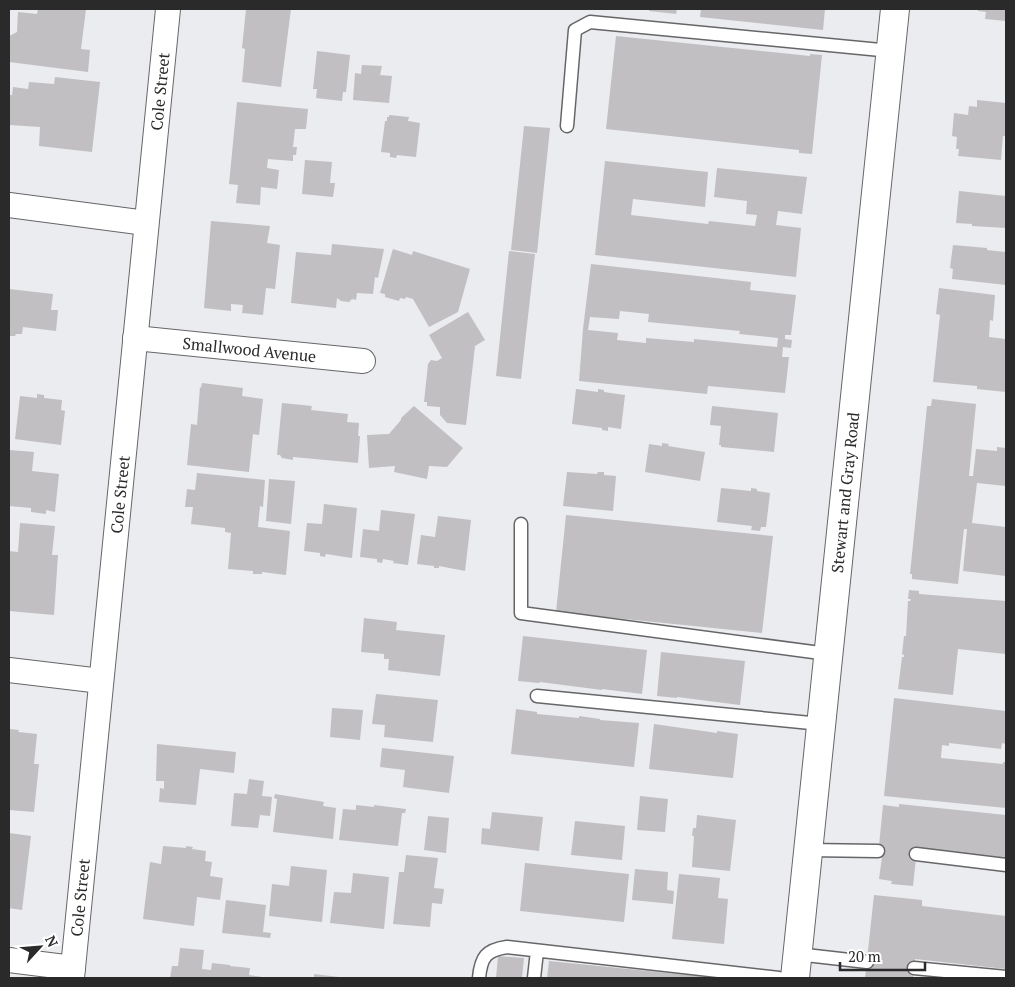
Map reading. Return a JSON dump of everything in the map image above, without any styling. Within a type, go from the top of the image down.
[{"type":"main road","name":"Stewart and Gray Road","points":[[796,966],[895,9]]},
{"type":"street","name":"Cole Street","points":[[72,973],[168,9]]},
{"type":"street","points":[[9,205],[146,223]]},
{"type":"street","name":"Smallwood Avenue","points":[[135,338],[363,360]]},
{"type":"street","points":[[9,670],[101,681]]},
{"type":"street","points":[[9,960],[72,973]]},
{"type":"lane","points":[[567,126],[575,30],[590,22],[891,51]]},
{"type":"lane","points":[[521,524],[521,613],[828,654]]},
{"type":"lane","points":[[537,696],[821,724]]},
{"type":"lane","points":[[808,850],[878,852]]},
{"type":"lane","points":[[916,854],[1006,865]]},
{"type":"lane","points":[[479,978],[482,961],[488,953],[507,947],[779,978]]},
{"type":"lane","points":[[534,978],[536,950]]},
{"type":"lane","points":[[796,966],[866,962]]},
{"type":"lane","points":[[914,968],[1006,977]]},
{"type":"building","points":[[38,9],[86,9],[81,49],[90,50],[88,72],[9,62],[9,36],[17,32],[18,12],[37,14]]},
{"type":"building","points":[[246,9],[291,9],[281,87],[242,82],[245,49],[242,48]]},
{"type":"building","points":[[649,9],[677,9],[676,14],[649,11]]},
{"type":"building","points":[[701,9],[825,9],[823,30],[700,17]]},
{"type":"building","points":[[978,9],[1006,9],[1006,21],[985,19],[986,12],[978,11]]},
{"type":"building","points":[[616,36],[810,56],[810,54],[822,55],[812,154],[799,153],[799,150],[606,129]]},
{"type":"building","points":[[317,51],[350,55],[346,92],[343,92],[342,101],[316,98],[317,89],[313,89]]},
{"type":"building","points":[[362,65],[382,66],[380,75],[392,76],[389,103],[353,100],[355,73],[361,74]]},
{"type":"building","points":[[55,77],[100,82],[92,152],[39,146],[40,127],[9,125],[9,95],[12,95],[13,87],[28,89],[29,82],[54,84]]},
{"type":"building","points":[[977,100],[1006,103],[1006,136],[1003,136],[1001,160],[958,156],[959,149],[956,149],[957,137],[952,136],[954,113],[968,115],[969,106],[977,107]]},
{"type":"building","points":[[237,102],[308,109],[306,129],[295,129],[293,147],[297,147],[296,155],[293,155],[293,161],[268,159],[267,168],[279,170],[277,189],[261,187],[260,205],[236,203],[238,185],[229,184]]},
{"type":"building","points":[[389,115],[409,117],[408,121],[420,123],[416,157],[397,155],[396,158],[390,157],[390,153],[381,152],[385,121],[387,121]]},
{"type":"building","points":[[524,126],[550,128],[537,253],[511,250]]},
{"type":"building","points":[[305,160],[332,162],[330,183],[335,183],[333,197],[302,194]]},
{"type":"building","points":[[605,161],[708,172],[705,207],[633,199],[631,215],[708,224],[709,221],[755,226],[757,215],[746,214],[747,201],[714,197],[717,168],[807,177],[802,214],[778,211],[776,225],[801,228],[796,277],[595,255]]},
{"type":"building","points":[[959,191],[1006,196],[1006,228],[956,223]]},
{"type":"building","points":[[211,221],[270,226],[267,243],[280,245],[275,289],[266,288],[263,315],[242,313],[243,305],[231,304],[231,311],[204,308]]},
{"type":"building","points":[[332,244],[384,249],[378,278],[375,277],[373,294],[357,293],[356,300],[352,299],[349,302],[341,301],[337,298],[336,308],[291,303],[296,252],[331,255]]},
{"type":"building","points":[[953,245],[1006,252],[1006,285],[952,279],[953,269],[950,268]]},
{"type":"building","points":[[393,249],[412,255],[413,251],[470,269],[458,312],[429,327],[413,299],[406,297],[405,299],[400,298],[399,301],[385,297],[385,294],[380,293]]},
{"type":"building","points":[[509,251],[535,254],[521,379],[496,376]]},
{"type":"building","points":[[591,264],[751,282],[750,290],[796,295],[791,335],[785,335],[785,339],[792,340],[791,348],[783,347],[782,357],[789,357],[785,393],[708,386],[707,394],[579,381]],"holes":[[[620,311],[649,314],[648,322],[740,331],[739,334],[778,338],[777,347],[694,339],[694,342],[646,338],[646,343],[617,340],[618,333],[588,330],[590,317],[619,319]]]},
{"type":"building","points":[[939,288],[995,295],[993,321],[990,320],[989,337],[1006,339],[1006,392],[977,389],[977,386],[933,382],[940,315],[936,314]]},
{"type":"building","points":[[9,289],[53,294],[51,310],[58,310],[56,331],[23,327],[22,334],[9,336]]},
{"type":"building","points":[[468,312],[485,340],[475,346],[466,425],[447,423],[440,415],[440,407],[427,406],[427,402],[424,402],[428,364],[431,360],[437,361],[442,358],[429,335]]},
{"type":"building","points":[[202,383],[243,388],[242,396],[263,399],[259,435],[253,434],[249,472],[187,465],[191,424],[197,425],[200,387]]},
{"type":"building","points":[[576,389],[598,392],[598,389],[604,390],[604,392],[625,395],[621,429],[608,427],[608,431],[602,430],[602,428],[572,424]]},
{"type":"building","points":[[37,394],[44,395],[44,398],[62,400],[61,410],[65,411],[61,445],[15,439],[20,396],[37,398]]},
{"type":"building","points":[[932,399],[976,404],[969,476],[973,476],[976,449],[997,451],[997,447],[1006,448],[1006,486],[977,483],[972,523],[1006,527],[1006,576],[963,571],[967,529],[964,529],[958,584],[912,579],[912,574],[910,574],[927,406],[931,406]]},
{"type":"building","points":[[282,403],[312,406],[311,410],[348,414],[347,422],[359,423],[358,463],[293,457],[293,460],[277,455]]},
{"type":"building","points":[[414,406],[463,448],[447,467],[429,466],[427,479],[394,472],[395,466],[369,468],[367,435],[389,434],[401,418]]},
{"type":"building","points":[[712,406],[778,413],[774,452],[721,447],[719,445],[721,426],[710,425]]},
{"type":"building","points":[[662,443],[669,444],[668,446],[705,452],[700,481],[645,472],[649,444],[662,446]]},
{"type":"building","points":[[9,450],[34,452],[32,471],[59,474],[55,512],[46,510],[46,514],[31,512],[31,508],[9,506]]},
{"type":"building","points":[[567,472],[597,474],[598,472],[604,472],[604,475],[616,476],[613,511],[563,506]]},
{"type":"building","points":[[197,473],[265,480],[263,507],[260,506],[258,527],[290,531],[286,575],[262,572],[262,574],[253,574],[253,571],[228,569],[231,533],[225,532],[225,528],[191,524],[193,507],[185,507],[187,489],[195,490]]},
{"type":"building","points":[[269,479],[295,481],[291,524],[266,521]]},
{"type":"building","points":[[721,488],[751,491],[751,488],[770,493],[766,527],[761,527],[760,531],[751,530],[752,526],[717,522]]},
{"type":"building","points":[[324,504],[357,508],[352,558],[326,554],[325,557],[320,556],[320,553],[304,551],[307,523],[322,524]]},
{"type":"building","points":[[381,510],[415,514],[408,565],[393,563],[394,561],[383,559],[382,563],[377,562],[377,559],[360,557],[363,529],[379,531]]},
{"type":"building","points":[[566,515],[773,536],[762,633],[556,612]]},
{"type":"building","points":[[438,516],[471,520],[465,571],[439,566],[439,568],[434,568],[434,566],[417,564],[421,535],[435,537]]},
{"type":"building","points":[[20,523],[55,526],[52,555],[58,555],[54,615],[9,611],[9,551],[18,552]]},
{"type":"building","points":[[909,590],[919,591],[919,594],[1006,601],[1006,654],[958,649],[953,695],[898,689],[902,657],[904,657],[902,654],[904,636],[906,636],[908,601],[911,599],[908,599]]},
{"type":"building","points":[[364,618],[397,622],[396,630],[445,635],[440,676],[388,670],[389,659],[384,659],[384,654],[361,652]]},
{"type":"building","points":[[523,636],[647,650],[642,694],[518,681]]},
{"type":"building","points":[[661,652],[745,661],[740,705],[657,696]]},
{"type":"building","points":[[376,694],[438,700],[433,742],[384,737],[385,725],[372,724]]},
{"type":"building","points":[[894,698],[1006,711],[1006,744],[1002,743],[1001,749],[949,743],[949,746],[942,745],[941,758],[1003,764],[1003,762],[1006,762],[1006,808],[884,796]]},
{"type":"building","points":[[332,708],[363,710],[360,740],[330,737]]},
{"type":"building","points":[[516,709],[537,712],[537,714],[579,718],[579,716],[600,720],[639,723],[634,767],[511,754]]},
{"type":"building","points":[[654,724],[738,734],[733,778],[649,769]]},
{"type":"building","points":[[9,729],[37,734],[34,764],[39,764],[34,812],[9,810]]},
{"type":"building","points":[[157,744],[236,752],[234,773],[200,769],[196,805],[159,802],[160,788],[164,789],[164,781],[156,781]]},
{"type":"building","points":[[382,748],[454,756],[449,793],[403,787],[405,770],[380,767]]},
{"type":"building","points":[[249,779],[264,781],[262,796],[272,797],[270,816],[260,815],[258,828],[231,826],[234,793],[247,794]]},
{"type":"building","points":[[275,794],[324,802],[323,806],[336,808],[333,839],[273,832],[277,799],[274,798]]},
{"type":"building","points":[[640,796],[668,799],[665,832],[637,830]]},
{"type":"building","points":[[899,804],[1006,815],[1006,858],[917,848],[913,886],[891,884],[892,881],[879,879],[882,857],[878,856],[883,805],[899,807]]},
{"type":"building","points":[[356,805],[406,809],[405,813],[402,813],[398,846],[339,840],[343,809],[356,810]]},
{"type":"building","points":[[492,812],[543,817],[539,851],[481,844],[482,828],[490,829]]},
{"type":"building","points":[[697,815],[736,820],[730,871],[692,867],[694,836],[692,836],[693,828],[696,828]]},
{"type":"building","points":[[428,816],[449,818],[446,853],[424,850]]},
{"type":"building","points":[[575,821],[625,826],[622,860],[571,855]]},
{"type":"building","points":[[9,833],[31,836],[22,910],[9,908]]},
{"type":"building","points":[[163,846],[186,848],[186,846],[206,851],[205,861],[212,862],[210,876],[223,878],[220,900],[197,897],[194,926],[143,919],[150,862],[161,864]]},
{"type":"building","points":[[406,855],[438,858],[434,888],[444,889],[442,904],[432,903],[430,927],[393,924],[399,872],[404,872]]},
{"type":"building","points":[[525,863],[629,874],[624,922],[520,911]]},
{"type":"building","points":[[291,866],[327,870],[322,922],[269,916],[272,884],[289,886]]},
{"type":"building","points":[[635,869],[668,872],[667,890],[674,891],[673,904],[632,900]]},
{"type":"building","points":[[353,873],[389,877],[384,929],[330,923],[334,892],[351,893]]},
{"type":"building","points":[[679,874],[720,878],[718,898],[728,899],[724,944],[672,939]]},
{"type":"building","points":[[874,895],[922,900],[922,906],[1006,916],[1006,969],[915,959],[913,978],[865,978]]},
{"type":"building","points":[[226,900],[266,905],[263,932],[271,933],[270,938],[222,933]]},
{"type":"building","points":[[180,948],[204,950],[202,969],[211,970],[212,963],[230,965],[250,968],[249,975],[269,978],[170,978],[172,966],[178,966]]},
{"type":"building","points":[[498,956],[524,958],[522,978],[496,978]]},
{"type":"building","points":[[549,961],[708,977],[547,978]]},
{"type":"building","points":[[314,974],[339,977],[339,978],[314,978]]}]
